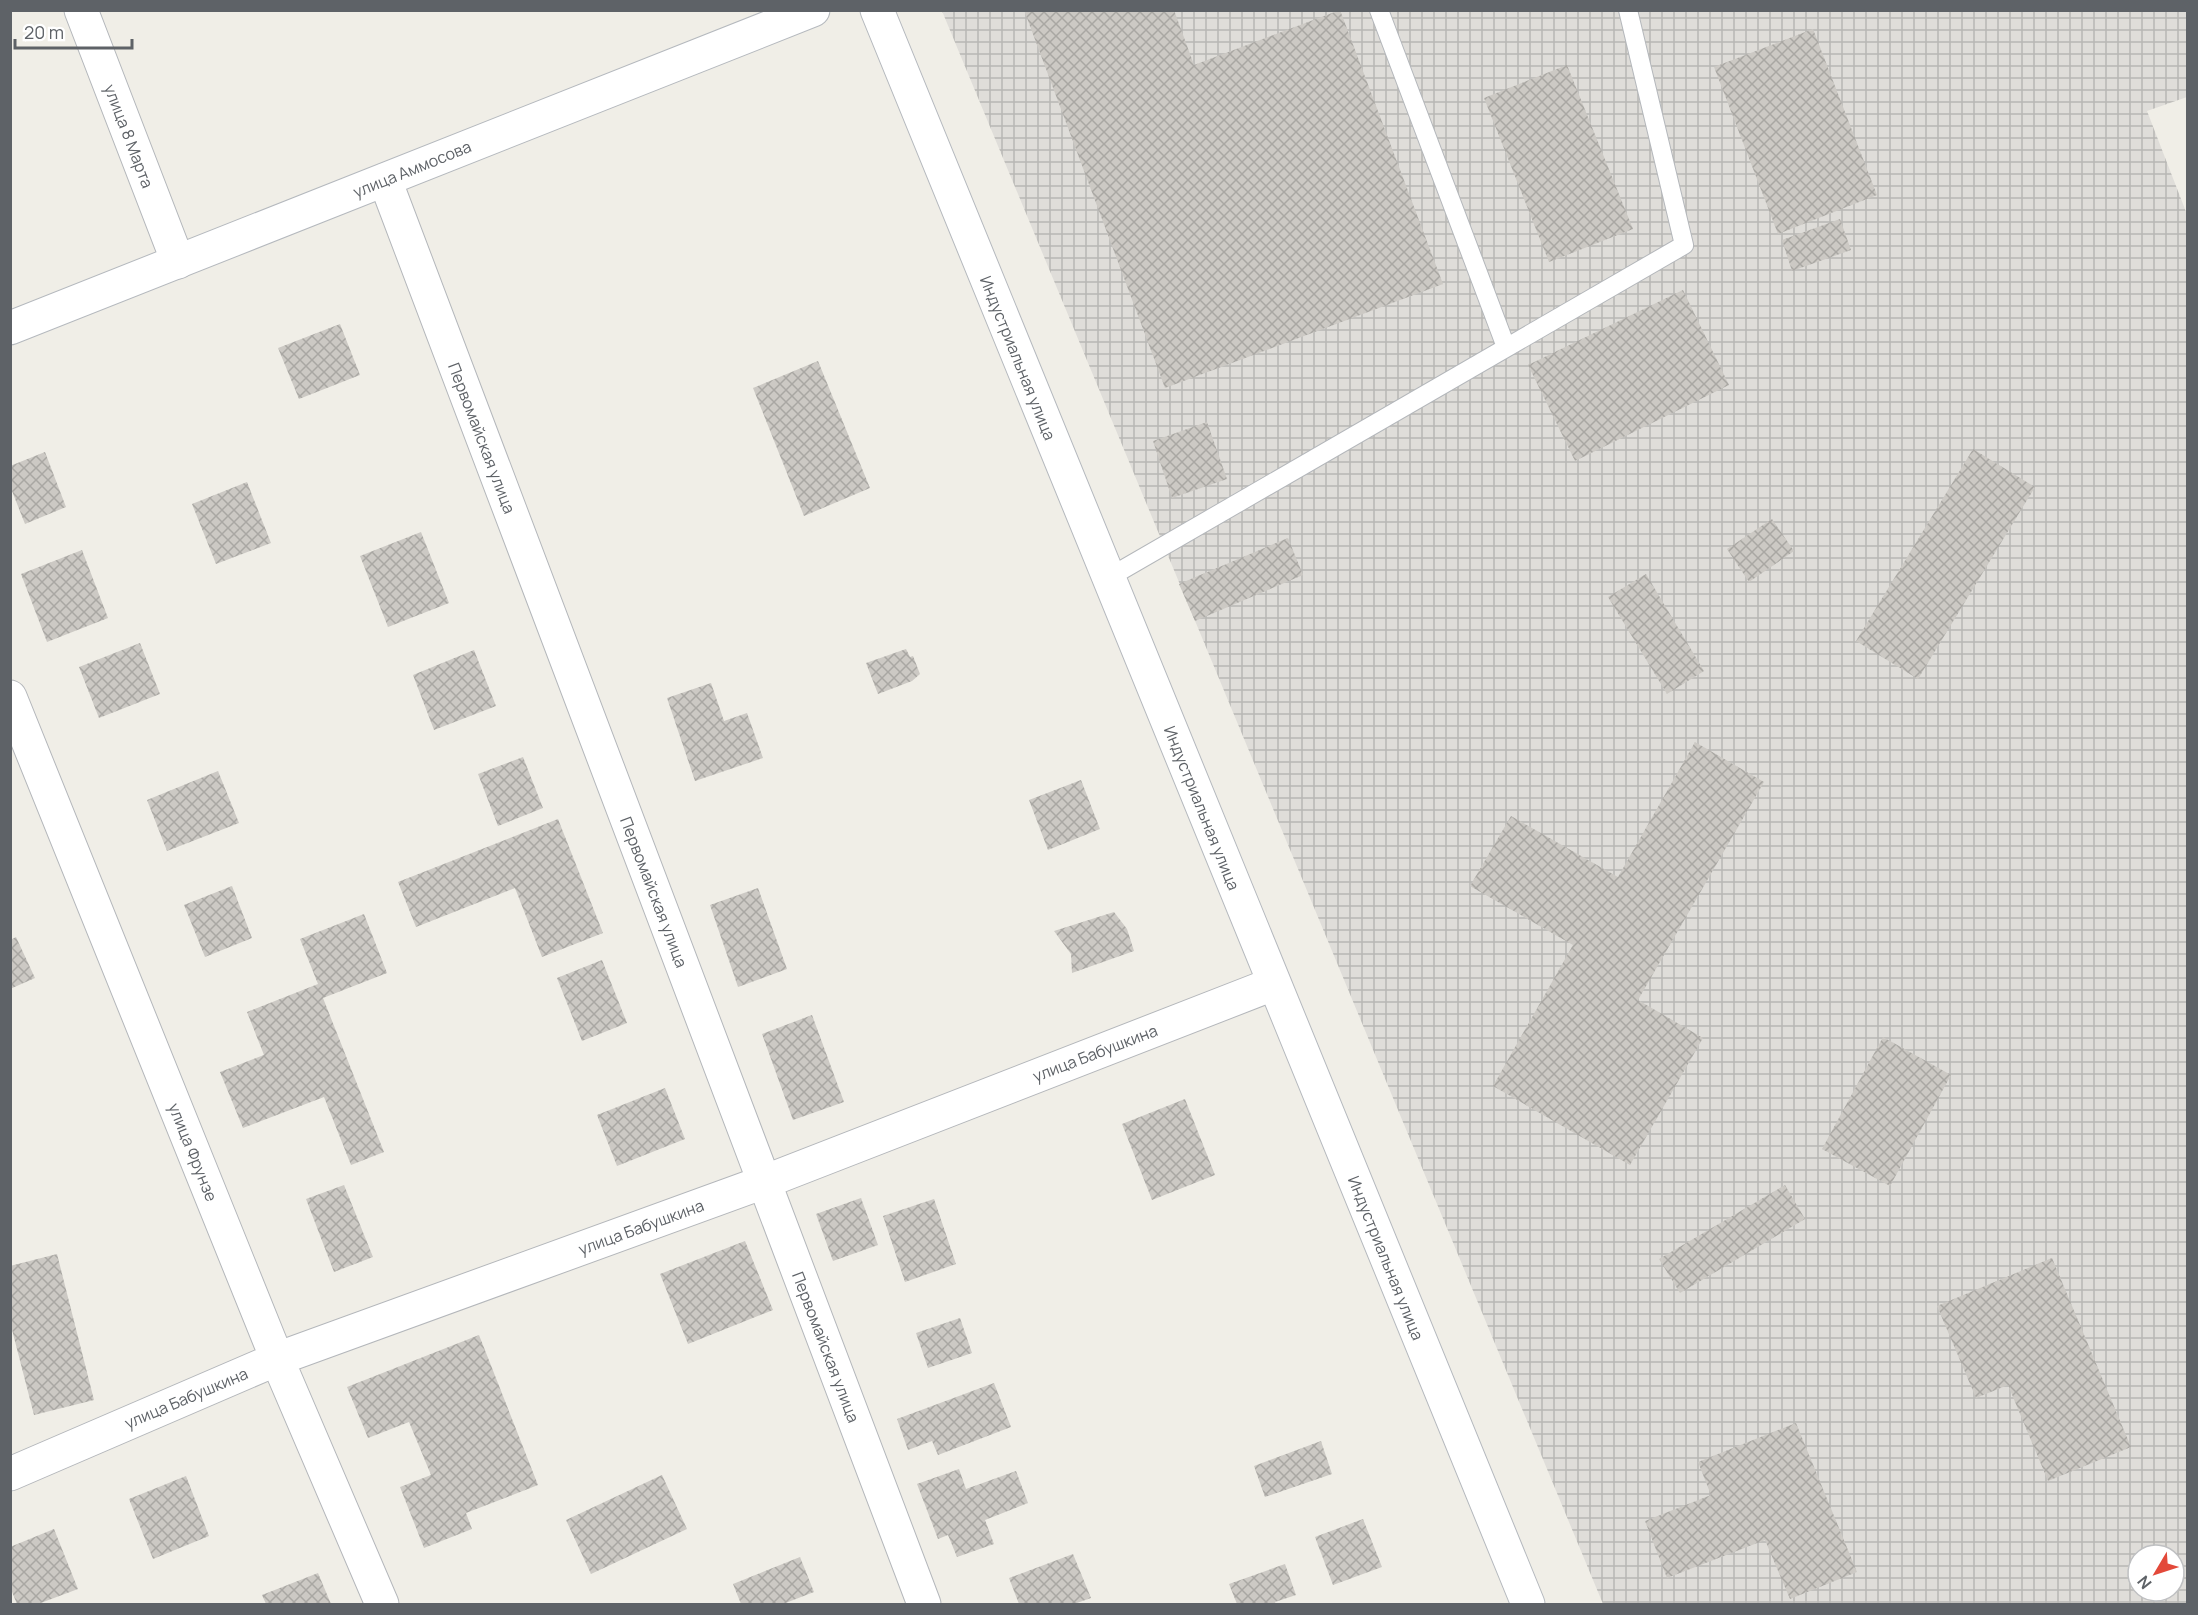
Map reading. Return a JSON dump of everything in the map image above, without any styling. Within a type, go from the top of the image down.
[{"type":"street","name":"улица 8 Марта","points":[[81,10],[178,262]]},
{"type":"street","name":"улица Аммосова","points":[[10,328],[813,10]]},
{"type":"street","name":"Индустриальная улица","points":[[877,10],[1528,1605]]},
{"type":"street","name":"Первомайская улица","points":[[384,180],[924,1605]]},
{"type":"street","name":"улица Фрунзе","points":[[10,697],[277,1359],[382,1605]]},
{"type":"street","name":"улица Бабушкина","points":[[10,1474],[277,1359],[764,1182],[1273,984]]},
{"type":"lane","points":[[1379,10],[1506,347]]},
{"type":"lane","points":[[1108,578],[1684,244],[1628,10]]},
{"type":"shaded area","points":[[942,11],[2187,11],[2187,97],[2147,111],[2188,217],[2187,1604],[1603,1604]]},
{"type":"building","points":[[1024,10],[1174,10],[1194,65],[1340,10],[1443,284],[1165,388]]},
{"type":"building","points":[[1813,29],[1877,195],[1778,234],[1714,67]]},
{"type":"building","points":[[1567,65],[1633,229],[1549,262],[1484,98]]},
{"type":"building","points":[[1840,219],[1851,250],[1792,271],[1782,240]]},
{"type":"building","points":[[1683,290],[1729,385],[1575,461],[1528,365]]},
{"type":"building","points":[[340,324],[360,375],[299,399],[278,348]]},
{"type":"building","points":[[818,361],[870,488],[804,516],[753,388]]},
{"type":"building","points":[[1207,422],[1227,479],[1172,498],[1153,441]]},
{"type":"building","points":[[1973,449],[2035,487],[1918,679],[1856,641]]},
{"type":"building","points":[[45,452],[66,507],[25,524],[10,486],[10,466]]},
{"type":"building","points":[[247,482],[271,543],[216,564],[192,504]]},
{"type":"building","points":[[1772,519],[1794,551],[1749,582],[1727,549]]},
{"type":"building","points":[[421,532],[449,603],[388,627],[360,556]]},
{"type":"building","points":[[1288,538],[1303,575],[1195,621],[1179,584]]},
{"type":"building","points":[[82,550],[108,618],[47,642],[21,574]]},
{"type":"building","points":[[1646,574],[1704,671],[1667,694],[1608,597]]},
{"type":"building","points":[[140,643],[160,694],[99,718],[79,667]]},
{"type":"building","points":[[906,649],[910,657],[913,656],[920,674],[912,681],[878,694],[866,663]]},
{"type":"building","points":[[474,650],[496,706],[434,730],[413,675]]},
{"type":"building","points":[[711,683],[724,721],[747,713],[763,758],[695,781],[667,698]]},
{"type":"building","points":[[1695,742],[1764,782],[1638,1000],[1703,1038],[1630,1165],[1493,1086],[1573,945],[1470,886],[1511,816],[1618,877]]},
{"type":"building","points":[[523,757],[543,808],[498,826],[478,774]]},
{"type":"building","points":[[218,771],[239,823],[167,851],[147,800]]},
{"type":"building","points":[[1081,780],[1100,829],[1048,850],[1029,800]]},
{"type":"building","points":[[558,819],[603,933],[542,957],[515,888],[416,927],[398,882]]},
{"type":"building","points":[[232,886],[252,938],[205,957],[184,905]]},
{"type":"building","points":[[758,888],[787,969],[738,987],[710,905]]},
{"type":"building","points":[[1114,912],[1127,929],[1134,951],[1072,973],[1071,954],[1054,931]]},
{"type":"building","points":[[364,914],[387,973],[323,998],[384,1152],[351,1165],[324,1097],[243,1128],[220,1072],[264,1055],[247,1012],[318,984],[300,939]]},
{"type":"building","points":[[16,937],[35,978],[10,989],[10,940]]},
{"type":"building","points":[[602,960],[627,1023],[582,1041],[557,978]]},
{"type":"building","points":[[812,1015],[844,1102],[793,1120],[762,1034]]},
{"type":"building","points":[[1883,1037],[1951,1075],[1890,1186],[1822,1149]]},
{"type":"building","points":[[665,1088],[685,1139],[617,1166],[597,1115]]},
{"type":"building","points":[[1185,1099],[1215,1175],[1152,1200],[1122,1124]]},
{"type":"building","points":[[344,1185],[373,1257],[334,1272],[306,1199]]},
{"type":"building","points":[[1785,1185],[1805,1219],[1680,1293],[1659,1259]]},
{"type":"building","points":[[861,1198],[878,1245],[833,1261],[816,1214]]},
{"type":"building","points":[[934,1199],[956,1264],[905,1282],[883,1216]]},
{"type":"building","points":[[745,1241],[773,1310],[688,1344],[660,1274]]},
{"type":"building","points":[[57,1254],[94,1400],[34,1415],[10,1322],[10,1266]]},
{"type":"building","points":[[2052,1258],[2131,1447],[2048,1481],[2008,1385],[1976,1398],[1937,1306]]},
{"type":"building","points":[[960,1318],[972,1353],[928,1368],[916,1333]]},
{"type":"building","points":[[479,1335],[538,1485],[466,1513],[472,1529],[424,1548],[400,1487],[431,1475],[409,1422],[368,1438],[347,1387]]},
{"type":"building","points":[[994,1383],[1011,1427],[938,1455],[932,1441],[908,1450],[897,1419]]},
{"type":"building","points":[[1796,1423],[1857,1572],[1790,1599],[1765,1540],[1667,1578],[1645,1521],[1711,1495],[1698,1462]]},
{"type":"building","points":[[1321,1441],[1332,1474],[1265,1497],[1254,1466]]},
{"type":"building","points":[[959,1469],[966,1489],[1016,1471],[1028,1503],[985,1520],[994,1544],[957,1557],[948,1535],[938,1539],[917,1484]]},
{"type":"building","points":[[662,1475],[687,1529],[591,1574],[566,1520]]},
{"type":"building","points":[[186,1476],[209,1536],[153,1559],[129,1499]]},
{"type":"building","points":[[1363,1519],[1382,1567],[1333,1585],[1315,1537]]},
{"type":"building","points":[[54,1529],[78,1589],[38,1604],[17,1604],[10,1587],[10,1547]]},
{"type":"building","points":[[1073,1554],[1091,1598],[1074,1604],[1019,1604],[1009,1578]]},
{"type":"building","points":[[800,1557],[814,1592],[783,1604],[741,1604],[733,1584]]},
{"type":"building","points":[[1285,1564],[1296,1595],[1275,1602],[1276,1604],[1237,1604],[1229,1584]]},
{"type":"building","points":[[318,1573],[331,1604],[266,1604],[262,1595]]}]
